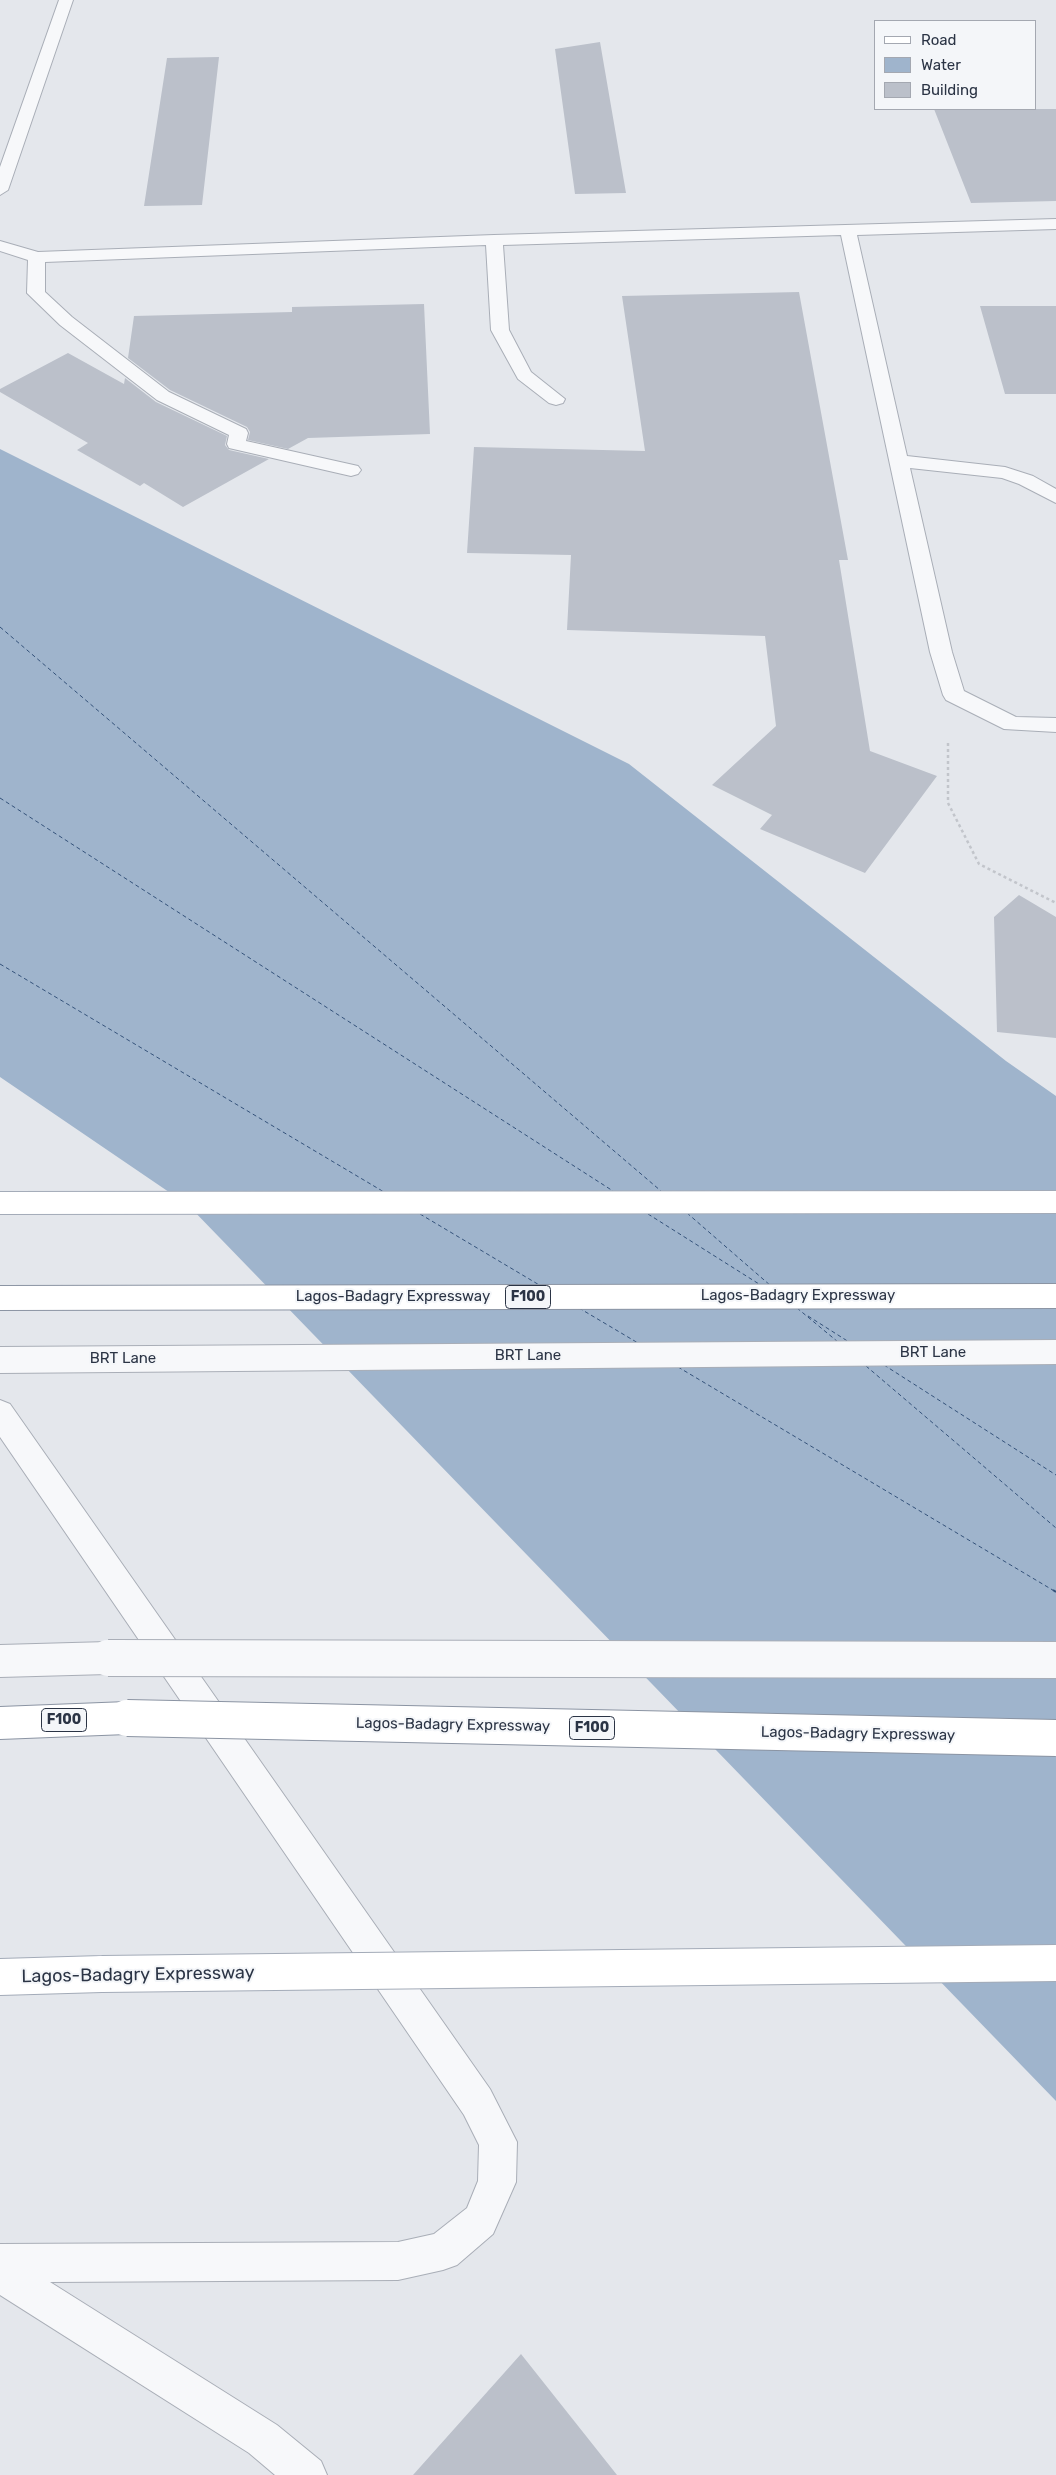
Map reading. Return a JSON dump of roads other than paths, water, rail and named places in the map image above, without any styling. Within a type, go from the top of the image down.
[{"type":"main road","points":[[0,1203],[1056,1202]]},
{"type":"main road","name":"Lagos-Badagry Expressway","points":[[0,1298],[1056,1296]]},
{"type":"main road","name":"Lagos-Badagry Expressway","points":[[0,1723],[127,1718],[1056,1738]]},
{"type":"main road","name":"Lagos-Badagry Expressway","points":[[0,1977],[102,1974],[1056,1962]]},
{"type":"street","points":[[0,190],[66,0]]},
{"type":"street","points":[[0,246],[37,257],[494,240],[1056,224]]},
{"type":"street","points":[[848,230],[941,652],[954,695],[1012,724],[1056,725]]},
{"type":"street","points":[[494,240],[500,330],[524,375],[556,399]]},
{"type":"street","points":[[37,257],[36,293],[66,321],[163,396],[239,433],[236,444],[352,470]]},
{"type":"street","points":[[899,462],[1005,473],[1026,480],[1056,497]]},
{"type":"street","name":"BRT Lane","points":[[0,1360],[1056,1352]]},
{"type":"street","points":[[0,1413],[477,2102],[498,2142],[497,2182],[480,2221],[443,2251],[398,2262],[0,2263]]},
{"type":"street","points":[[0,1661],[108,1658],[1056,1660]]},
{"type":"street","points":[[0,2273],[263,2439],[307,2475]]},
{"type":"water","points":[[0,449],[629,764],[1006,1061],[1056,1096],[1056,2101],[188,1205],[0,1077]]}]
